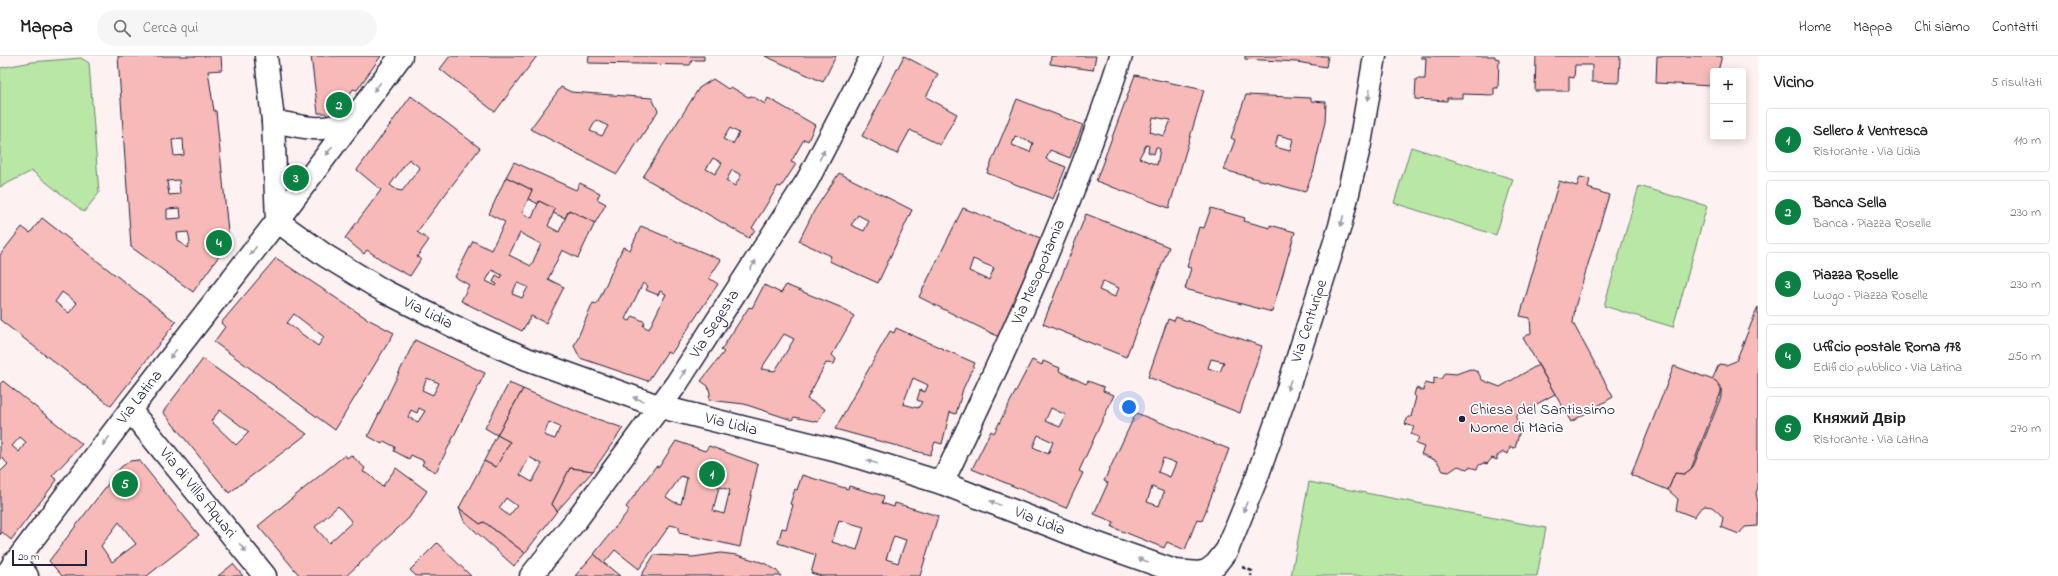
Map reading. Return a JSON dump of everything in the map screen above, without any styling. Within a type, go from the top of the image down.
[{"type":"street","points":[[266,56],[273,121],[277,221]]},
{"type":"street","points":[[273,121],[328,129],[352,120],[401,56]]},
{"type":"street","name":"Via Segesta","points":[[531,576],[661,407],[807,181],[872,56]]},
{"type":"street","name":"Via Mesopotamia","points":[[942,483],[1002,358],[1043,264],[1077,178],[1121,56]]},
{"type":"street","name":"Via Centuripe","points":[[1207,571],[1222,559],[1232,541],[1257,477],[1308,329],[1351,187],[1364,126],[1375,56]]},
{"type":"street","name":"Via Latina","points":[[15,571],[130,410],[277,221],[352,120]]},
{"type":"street","name":"Via Lidia","points":[[277,221],[357,276],[463,331],[527,359],[661,407],[842,452],[942,483],[1090,541],[1175,571],[1189,574],[1207,571]]},
{"type":"street","name":"Via di Villa Aquari","points":[[130,410],[265,576]]},
{"type":"green space","points":[[81,58],[89,63],[99,193],[84,212],[32,171],[0,187],[0,68],[32,62]]},
{"type":"green space","points":[[1411,147],[1513,179],[1496,235],[1394,203]]},
{"type":"green space","points":[[1639,186],[1707,206],[1673,327],[1604,306]]},
{"type":"green space","points":[[1309,482],[1546,528],[1537,576],[1291,576]]},
{"type":"building","points":[[118,56],[221,56],[222,70],[208,71],[214,111],[216,111],[229,242],[193,292],[131,247]],"holes":[[[183,139],[184,155],[174,156],[172,140]],[[179,180],[180,194],[169,195],[167,181]],[[180,208],[181,218],[167,219],[167,209]],[[188,232],[190,242],[187,248],[178,240],[177,233]]]},
{"type":"building","points":[[311,56],[381,56],[357,90],[353,89],[338,112],[329,117],[325,113],[318,113]]},
{"type":"building","points":[[450,56],[537,56],[495,112],[440,69]]},
{"type":"building","points":[[589,56],[704,56],[704,60],[692,60],[690,65],[588,63]]},
{"type":"building","points":[[765,56],[836,56],[823,82]]},
{"type":"building","points":[[904,56],[938,74],[926,97],[957,114],[940,145],[910,130],[897,154],[862,136]]},
{"type":"building","points":[[1051,56],[1096,56],[1093,70],[1050,64]]},
{"type":"building","points":[[1245,56],[1328,56],[1326,67],[1297,62],[1245,59]]},
{"type":"building","points":[[1421,56],[1495,56],[1495,58],[1499,59],[1498,88],[1494,88],[1494,95],[1462,94],[1462,98],[1447,98],[1447,101],[1415,99],[1416,79],[1425,79],[1426,58],[1421,58]]},
{"type":"building","points":[[1536,56],[1620,56],[1619,83],[1592,82],[1592,65],[1575,65],[1574,78],[1569,77],[1569,91],[1535,91]]},
{"type":"building","points":[[1657,56],[1722,56],[1719,68],[1710,68],[1710,86],[1656,83]]},
{"type":"building","points":[[1135,75],[1204,90],[1169,208],[1096,181]],"holes":[[[1153,117],[1171,120],[1164,136],[1150,132]],[[1146,145],[1149,146],[1148,152],[1154,154],[1156,147],[1160,149],[1157,165],[1139,158]]]},
{"type":"building","points":[[713,79],[728,89],[731,87],[748,97],[752,96],[765,104],[768,98],[815,125],[808,141],[804,139],[791,162],[796,164],[781,187],[778,186],[752,228],[755,230],[749,238],[643,177],[699,88]],"holes":[[[730,128],[739,133],[733,144],[723,139]],[[713,158],[722,163],[715,174],[706,169]],[[732,170],[741,175],[735,186],[726,181]]]},
{"type":"building","points":[[561,87],[571,92],[652,98],[658,111],[617,174],[530,129]],"holes":[[[596,120],[608,126],[602,136],[590,131]]]},
{"type":"building","points":[[1246,95],[1311,98],[1311,101],[1326,102],[1325,122],[1314,170],[1305,192],[1224,170],[1235,140],[1231,138]],"holes":[[[1278,135],[1293,139],[1290,151],[1275,147]]]},
{"type":"building","points":[[411,96],[480,148],[417,232],[429,240],[417,257],[421,259],[410,276],[389,265],[367,250],[364,254],[345,238],[381,190],[357,170]],"holes":[[[409,159],[420,168],[402,191],[397,190],[390,185]]]},
{"type":"building","points":[[1017,99],[1083,125],[1070,158],[1050,150],[1046,159],[1066,167],[1053,199],[987,173]],"holes":[[[1015,136],[1033,143],[1030,152],[1012,145]]]},
{"type":"building","points":[[514,162],[576,190],[580,183],[600,193],[597,199],[606,204],[595,223],[569,210],[565,218],[553,213],[555,209],[539,201],[538,204],[527,198],[532,190],[506,177]]},
{"type":"building","points":[[839,173],[912,210],[878,283],[829,261],[831,256],[799,241],[814,211]],"holes":[[[858,215],[869,221],[864,231],[851,225]]]},
{"type":"building","points":[[506,177],[532,190],[522,213],[532,218],[539,201],[555,209],[548,226],[559,232],[569,210],[595,223],[578,258],[562,250],[548,279],[564,287],[546,323],[531,316],[522,331],[461,301],[469,285],[455,277],[473,241],[491,250],[505,222],[489,214]],"holes":[[[520,233],[541,244],[531,266],[509,255]],[[492,270],[502,275],[501,278],[496,275],[493,282],[497,284],[496,286],[486,281]],[[517,283],[528,287],[522,298],[512,294]]]},
{"type":"building","points":[[1580,177],[1590,179],[1588,188],[1609,195],[1575,307],[1573,323],[1613,397],[1571,422],[1523,338],[1531,333],[1530,318],[1520,316],[1559,181],[1577,186]]},
{"type":"building","points":[[963,208],[1043,239],[1001,338],[919,297]],"holes":[[[973,259],[994,268],[989,280],[969,271]]]},
{"type":"building","points":[[1211,208],[1245,218],[1244,221],[1270,228],[1270,225],[1295,232],[1272,312],[1185,289],[1191,268],[1187,267],[1199,227],[1204,228]]},
{"type":"building","points":[[1086,214],[1169,247],[1126,357],[1043,324]],"holes":[[[1103,281],[1119,288],[1115,297],[1099,290]]]},
{"type":"building","points":[[42,218],[176,322],[111,406],[0,320],[0,255],[22,227],[30,233]],"holes":[[[62,292],[77,303],[69,313],[55,302]]]},
{"type":"building","points":[[641,226],[721,260],[709,278],[718,284],[671,354],[667,352],[648,381],[580,358],[574,346],[593,303],[597,304],[623,247],[630,250]],"holes":[[[643,283],[648,286],[646,290],[658,295],[660,291],[666,294],[649,329],[643,326],[645,322],[633,316],[630,321],[625,319]]]},
{"type":"building","points":[[276,258],[366,318],[394,333],[335,430],[214,342],[225,327],[221,323]],"holes":[[[294,314],[324,337],[318,346],[287,323]]]},
{"type":"building","points":[[764,285],[781,293],[786,285],[840,307],[854,316],[832,355],[836,359],[834,364],[826,363],[807,399],[825,409],[818,422],[794,417],[792,420],[744,404],[709,400],[710,393],[708,386],[701,381],[724,352],[721,350],[749,307],[752,308]],"holes":[[[784,334],[794,339],[775,371],[761,369]]]},
{"type":"building","points":[[1758,307],[1758,487],[1756,493],[1758,503],[1758,526],[1745,527],[1739,534],[1721,527],[1723,518],[1712,507],[1705,506],[1700,509],[1694,517],[1676,510],[1678,499],[1668,490],[1675,473],[1684,474],[1694,465],[1721,397],[1721,388],[1712,380],[1719,364],[1726,365],[1736,361]]},
{"type":"building","points":[[1176,317],[1262,346],[1240,413],[1148,377],[1168,319],[1174,321]],"holes":[[[1211,359],[1224,362],[1220,372],[1208,368]]]},
{"type":"building","points":[[896,328],[975,363],[963,389],[956,414],[950,412],[942,444],[935,442],[930,455],[835,429],[890,331],[894,333]],"holes":[[[913,378],[928,385],[925,392],[920,390],[917,400],[922,402],[918,408],[903,404]]]},
{"type":"building","points":[[415,340],[485,373],[436,472],[422,465],[424,461],[411,455],[409,459],[394,451],[395,447],[384,441],[382,444],[368,436]],"holes":[[[427,378],[439,383],[433,395],[422,390]],[[419,408],[425,411],[418,422],[408,417],[411,410],[417,413]]]},
{"type":"building","points":[[203,359],[307,434],[229,493],[163,412]],"holes":[[[220,410],[249,432],[236,445],[211,421]]]},
{"type":"building","points":[[1032,360],[1042,365],[1043,361],[1060,368],[1059,371],[1086,384],[1088,381],[1104,387],[1103,391],[1114,395],[1079,471],[1083,473],[1066,508],[972,469],[991,431],[994,433]],"holes":[[[1051,408],[1066,415],[1060,427],[1045,421]],[[1038,435],[1053,442],[1048,454],[1033,447]]]},
{"type":"building","name":"Chiesa del Santissimo Nome di Maria","points":[[1538,365],[1555,394],[1517,415],[1516,426],[1521,427],[1515,448],[1510,447],[1508,454],[1503,452],[1497,456],[1497,460],[1492,458],[1487,464],[1484,463],[1479,465],[1477,469],[1469,467],[1467,469],[1458,466],[1449,472],[1443,471],[1437,461],[1421,454],[1424,447],[1416,444],[1419,437],[1411,434],[1414,427],[1405,424],[1408,417],[1411,417],[1416,397],[1414,395],[1416,388],[1424,391],[1425,383],[1434,385],[1434,378],[1441,379],[1445,373],[1456,374],[1470,369],[1478,372],[1482,380],[1500,387]]},
{"type":"building","points":[[1674,366],[1716,381],[1721,388],[1721,392],[1691,469],[1684,474],[1675,473],[1668,490],[1631,475]]},
{"type":"building","points":[[3,381],[82,444],[52,476],[57,480],[11,540],[2,532],[0,535],[0,472],[8,464],[2,458],[0,460],[0,384]],"holes":[[[20,437],[26,442],[19,452],[12,446]]]},
{"type":"building","points":[[509,383],[523,389],[497,435],[485,428]]},
{"type":"building","points":[[523,389],[580,413],[623,428],[593,471],[570,468],[552,504],[557,511],[525,553],[484,522],[480,524],[459,508],[484,461],[496,467],[510,442],[497,435]],"holes":[[[549,422],[560,427],[555,439],[544,435]],[[529,457],[542,464],[532,482],[520,475]],[[506,498],[517,506],[509,516],[499,508]]]},
{"type":"building","points":[[1136,413],[1229,449],[1202,521],[1197,519],[1185,550],[1167,542],[1164,548],[1112,527],[1114,522],[1094,514],[1108,483],[1104,481]],"holes":[[[1163,458],[1176,463],[1170,477],[1158,472]],[[1152,487],[1164,492],[1159,506],[1147,502]]]},
{"type":"building","points":[[497,435],[510,442],[496,467],[484,461]]},
{"type":"building","points":[[676,441],[705,451],[709,446],[758,464],[740,547],[679,533],[679,527],[670,525],[639,569],[615,550],[604,563],[594,554],[629,510],[626,507],[656,466],[659,467]],"holes":[[[681,476],[687,478],[681,504],[666,497]],[[719,487],[730,490],[724,514],[713,511]]]},
{"type":"building","points":[[345,455],[347,458],[351,455],[365,468],[363,472],[370,475],[382,487],[396,468],[427,491],[409,518],[346,576],[300,576],[258,526]],"holes":[[[338,506],[352,522],[329,543],[315,527]]]},
{"type":"building","points":[[139,460],[199,535],[147,576],[62,576],[49,561],[121,467],[130,461]],"holes":[[[119,522],[136,544],[112,562],[101,546]]]},
{"type":"building","points":[[570,468],[593,471],[557,511],[552,504]]},
{"type":"building","points":[[802,475],[848,489],[849,486],[884,496],[882,503],[894,507],[895,503],[938,516],[920,576],[821,576],[811,573],[816,555],[778,543],[782,528],[786,529],[793,505],[790,504],[795,489],[797,490]],"holes":[[[839,520],[864,527],[857,550],[832,542]],[[894,536],[906,540],[898,563],[886,559]]]},
{"type":"building","points":[[459,508],[480,524],[484,522],[525,553],[514,566],[464,521]]},
{"type":"building","points":[[437,543],[471,576],[416,576],[410,570]]},
{"type":"building","points":[[721,553],[737,555],[764,563],[776,570],[781,576],[641,576],[654,555],[693,557]]},
{"type":"building","points":[[594,554],[604,563],[620,576],[575,576]]},
{"type":"building","points":[[233,564],[243,576],[218,576]]},
{"type":"place","name":"Banca Sella","points":[[339,105]]},
{"type":"place","name":"Piazza Roselle","points":[[296,178]]},
{"type":"place","name":"Ufficio postale Roma 178","points":[[219,243]]},
{"type":"place","name":"Chiesa del Santissimo Nome di Maria","points":[[1462,419]]},
{"type":"place","name":"Sellero & Ventresca","points":[[712,474]]},
{"type":"place","name":"Княжий Двір","points":[[125,484]]}]
